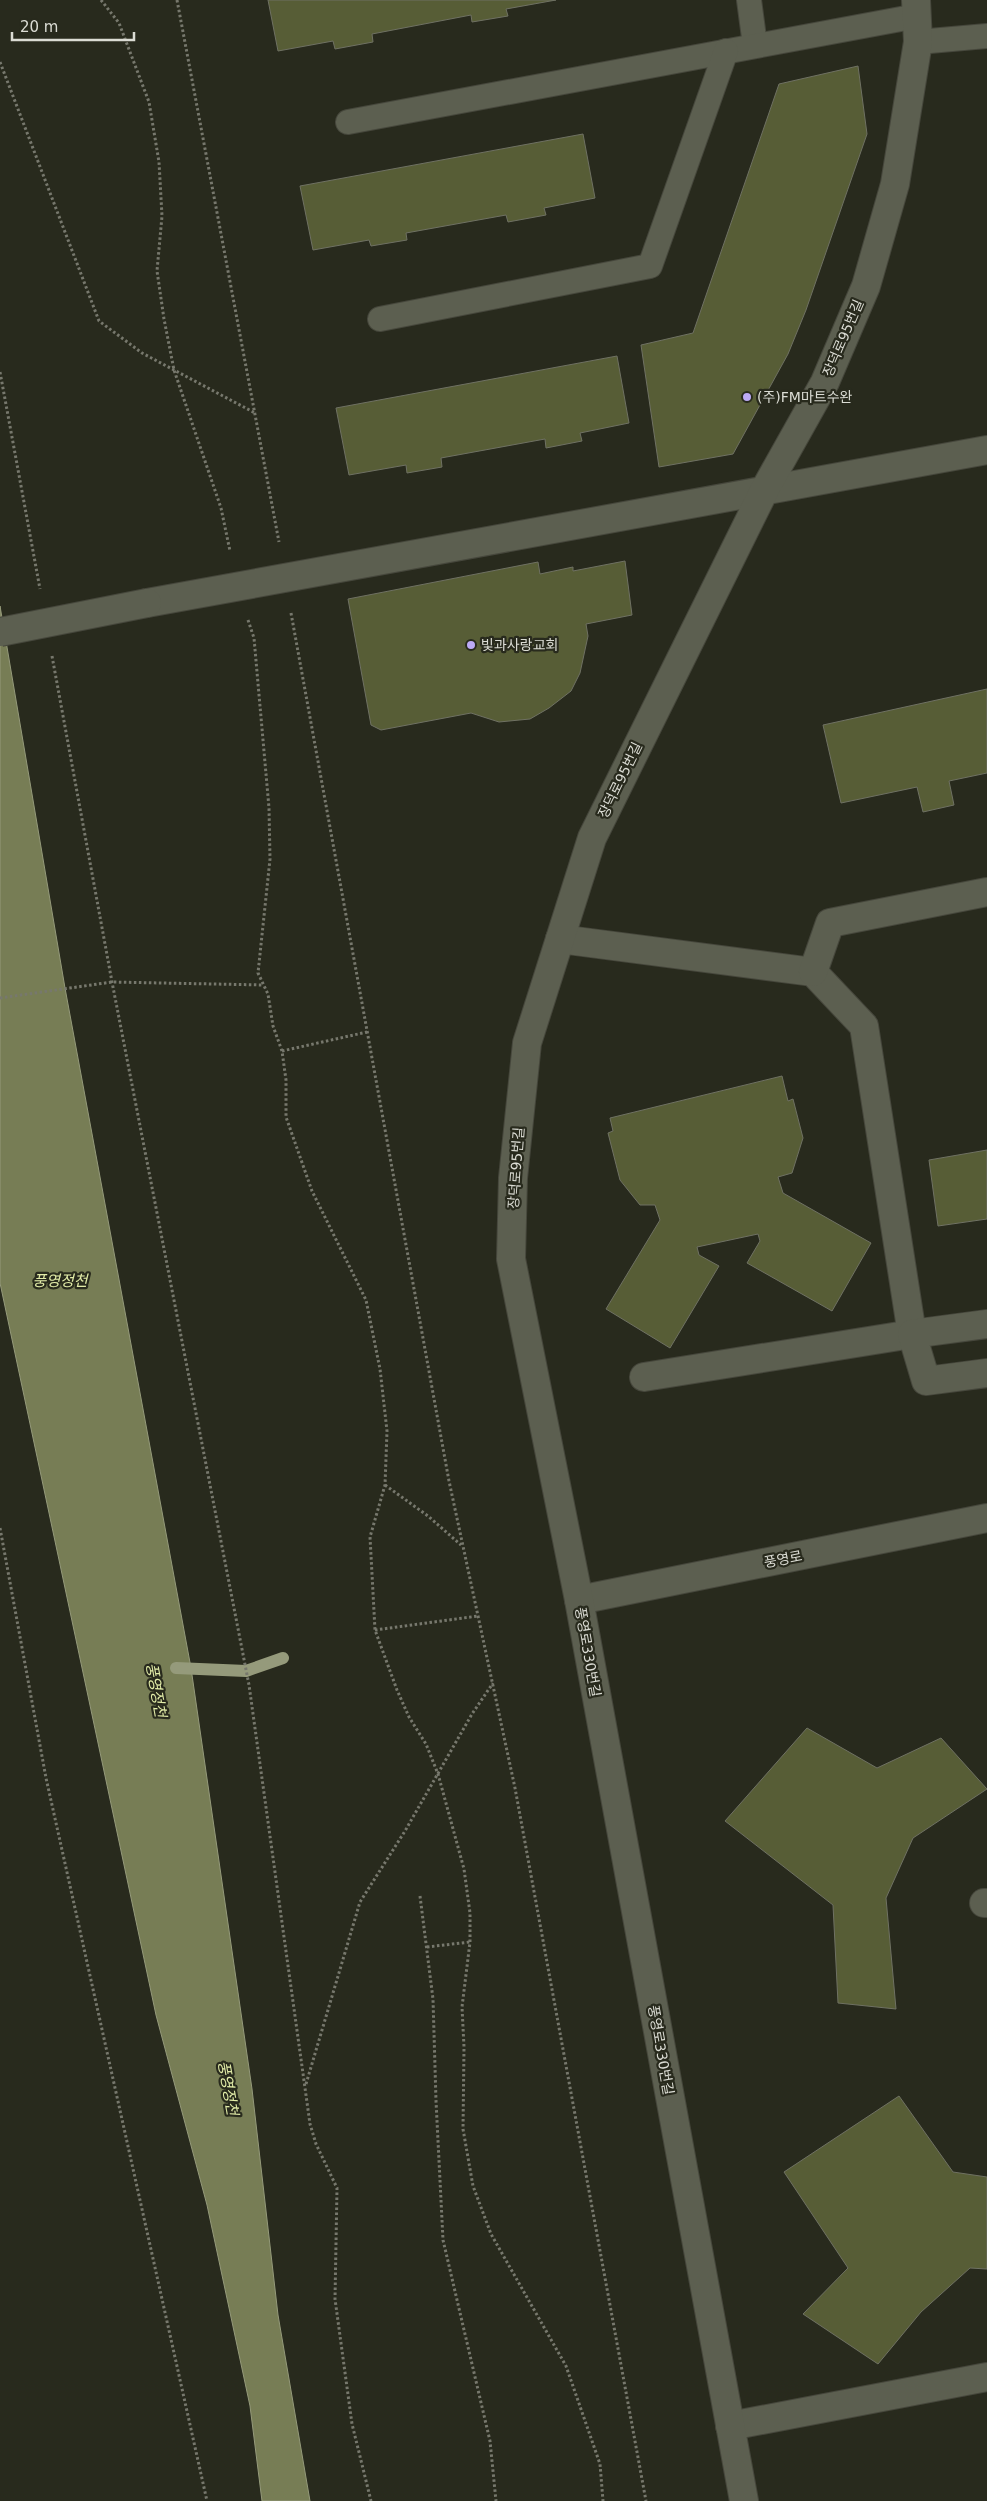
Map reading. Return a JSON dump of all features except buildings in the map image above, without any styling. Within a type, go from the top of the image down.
[{"type":"street","name":"장덕로95번길","points":[[579,1600],[511,1259],[513,1178],[527,1043],[599,823],[765,490],[825,382],[866,286],[895,184],[917,19]]},
{"type":"street","points":[[0,632],[148,603],[987,450]]},
{"type":"street","points":[[812,972],[830,923],[987,892]]},
{"type":"street","points":[[560,939],[812,972],[864,1026],[912,1334],[926,1381],[987,1373]]},
{"type":"street","points":[[644,1377],[912,1334],[987,1324]]},
{"type":"street","name":"풍영로","points":[[579,1600],[987,1518]]},
{"type":"street","name":"풍영로330번길","points":[[579,1600],[744,2501]]},
{"type":"street","points":[[730,2426],[987,2377]]},
{"type":"lane","points":[[749,0],[755,45]]},
{"type":"lane","points":[[348,122],[755,45],[917,19],[987,36]]},
{"type":"lane","points":[[380,318],[650,266],[726,51]]},
{"type":"path","points":[[101,0],[119,23],[149,102],[160,171],[162,216],[157,271],[174,370],[221,508],[237,588],[254,638],[269,808],[270,859],[258,973],[264,985],[282,1051],[286,1080],[286,1117],[302,1168],[338,1246],[366,1300],[380,1369],[387,1431],[385,1485],[370,1537],[375,1630],[401,1699],[426,1744],[438,1774],[464,1869],[470,1913],[470,1942],[462,2007],[464,2047],[463,2129],[473,2186],[490,2234],[566,2366],[600,2464],[603,2501]]},
{"type":"path","points":[[177,0],[256,413],[367,1032],[462,1546],[515,1788],[646,2501]]},
{"type":"path","points":[[0,62],[99,321],[142,353],[256,413]]},
{"type":"path","points":[[0,372],[42,599]]},
{"type":"path","points":[[51,648],[112,982],[249,1685],[310,2124],[316,2144],[337,2188],[339,2206],[335,2299],[352,2424],[371,2501]]},
{"type":"path","points":[[0,998],[112,982],[264,985]]},
{"type":"path","points":[[282,1051],[367,1032]]},
{"type":"path","points":[[385,1485],[428,1516],[462,1546]]},
{"type":"path","points":[[0,1528],[46,1778],[207,2501]]},
{"type":"path","points":[[375,1630],[478,1616]]},
{"type":"path","points":[[305,2087],[360,1902],[405,1831],[472,1714],[493,1684]]},
{"type":"path","points":[[420,1896],[433,1999],[443,2240],[490,2441],[496,2501]]},
{"type":"path","points":[[427,1947],[470,1942]]},
{"type":"water","name":"풍영정천","points":[[0,606],[65,988],[191,1668],[252,2089],[278,2315],[310,2501],[262,2501],[250,2406],[207,2205],[156,2015],[0,1283]]},
{"type":"waterway","points":[[176,1668],[246,1671],[283,1658]]},
{"type":"place","name":"(주)FM마트수완","points":[[747,397]]},
{"type":"place","name":"빛과사랑교회","points":[[471,645]]}]
